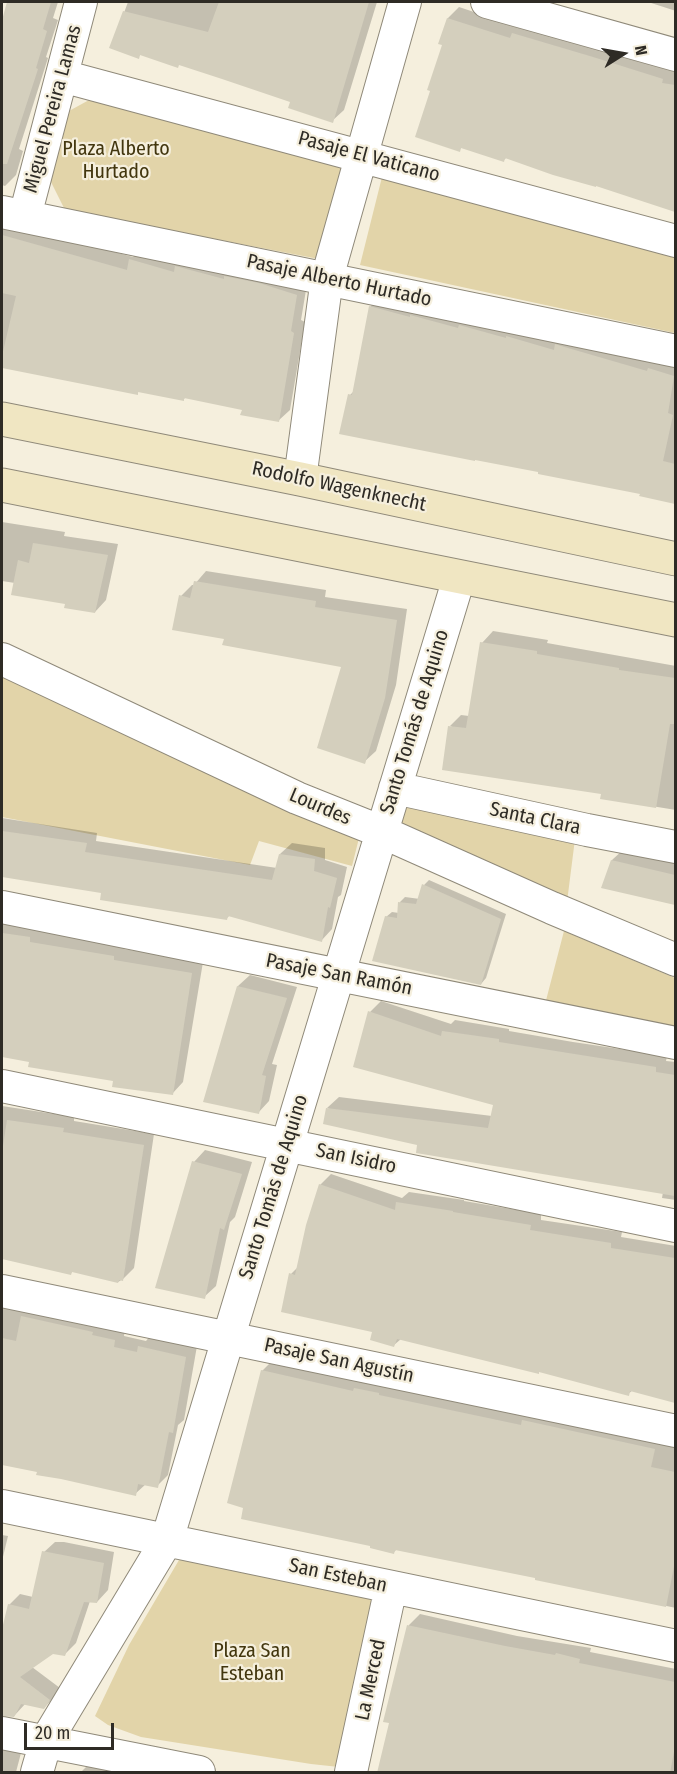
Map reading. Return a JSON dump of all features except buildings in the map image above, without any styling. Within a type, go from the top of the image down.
[{"type":"street","name":"Miguel Pereira Lamas","points":[[13,214],[62,76],[81,2]]},
{"type":"street","points":[[300,479],[327,278],[405,2]]},
{"type":"street","points":[[487,2],[675,55]]},
{"type":"street","name":"Pasaje El Vaticano","points":[[62,76],[675,241]]},
{"type":"street","name":"Pasaje Alberto Hurtado","points":[[13,214],[675,351]]},
{"type":"street","name":"Rodolfo Wagenknecht","points":[[2,419],[300,479],[675,559]]},
{"type":"street","points":[[2,485],[675,621]]},
{"type":"street","name":"Santo Tomás de Aquino","points":[[37,1773],[46,1742],[167,1540],[459,578]]},
{"type":"street","name":"Lourdes","points":[[2,659],[297,798],[382,832],[675,960]]},
{"type":"street","name":"Santa Clara","points":[[395,788],[675,847]]},
{"type":"street","name":"Pasaje San Ramón","points":[[2,907],[675,1043]]},
{"type":"street","name":"San Isidro","points":[[2,1086],[675,1226]]},
{"type":"street","name":"Pasaje San Agustín","points":[[2,1292],[675,1431]]},
{"type":"street","name":"San Esteban","points":[[2,1506],[675,1646]]},
{"type":"street","name":"La Merced","points":[[351,1773],[391,1587]]},
{"type":"street","points":[[2,1732],[199,1773]]},
{"type":"green space","name":"Plaza Alberto Hurtado","points":[[100,94],[347,167],[324,260],[65,210],[50,180],[69,111]]},
{"type":"green space","points":[[384,169],[675,257],[675,333],[360,265]]},
{"type":"green space","points":[[2,677],[292,811],[359,838],[352,866],[259,841],[250,865],[2,817]]},
{"type":"green space","points":[[399,800],[575,839],[567,902],[389,824]]},
{"type":"green space","points":[[564,931],[675,978],[675,1036],[543,1012]]},
{"type":"green space","name":"Plaza San Esteban","points":[[179,1560],[275,1574],[379,1599],[339,1767],[141,1737],[108,1725],[95,1716],[129,1645]]}]
